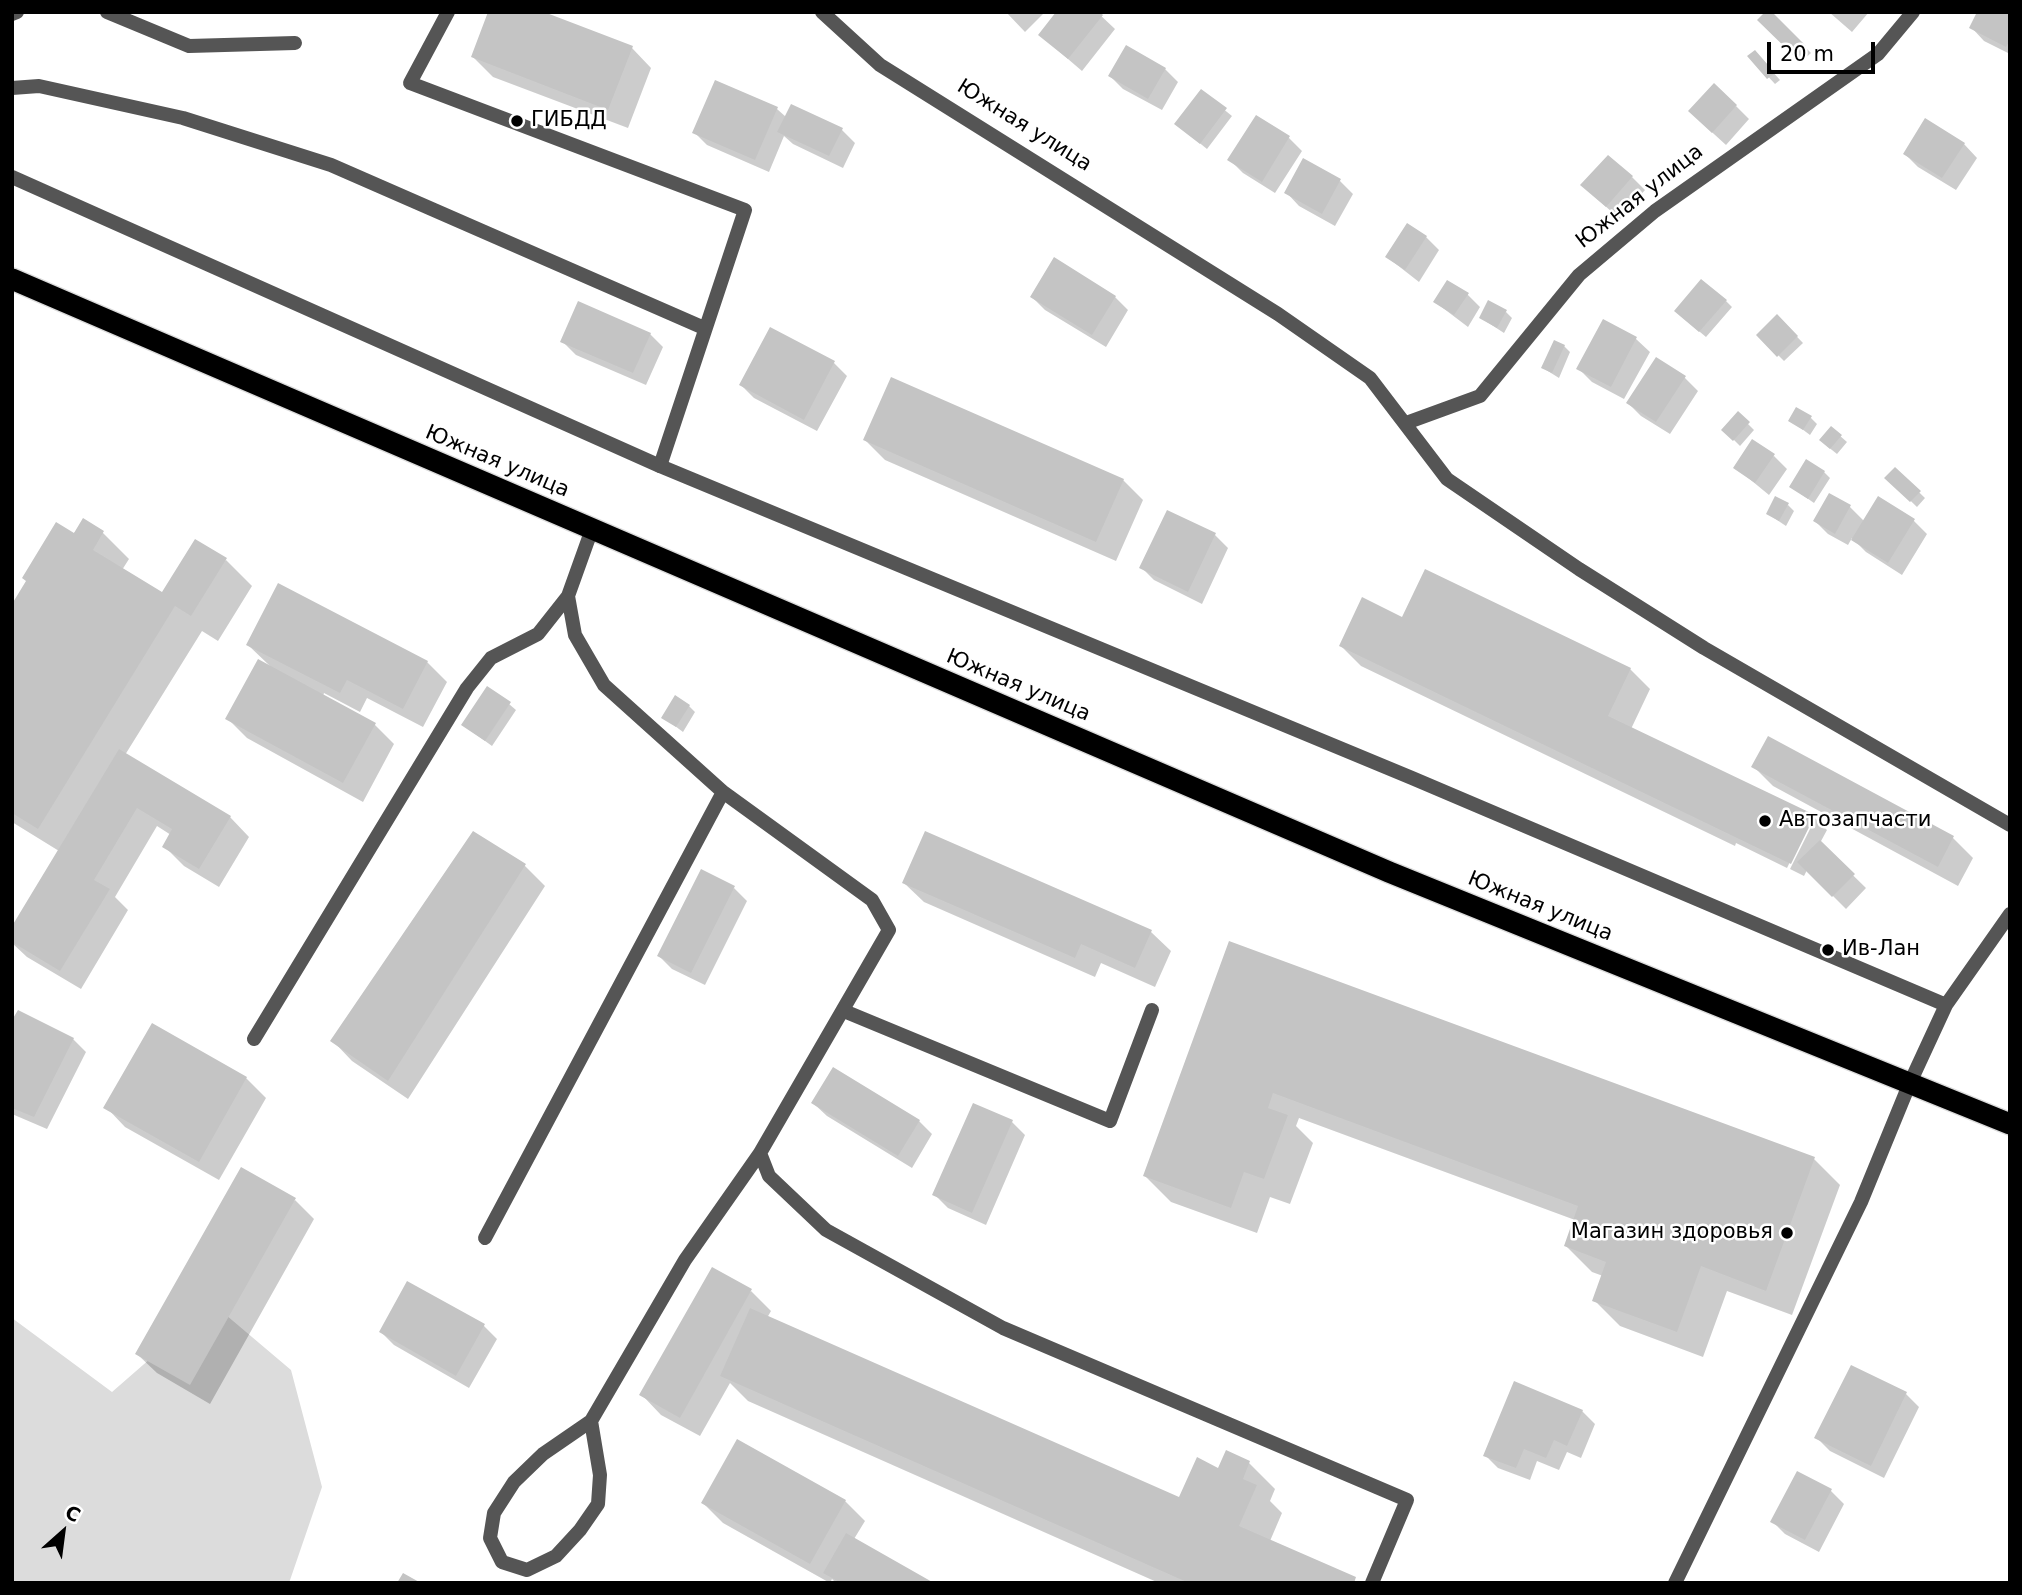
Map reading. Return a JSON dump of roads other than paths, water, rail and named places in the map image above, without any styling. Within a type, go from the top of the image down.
[{"type":"highway","name":"Южная улица","points":[[12,279],[1389,872],[2010,1124]]},
{"type":"street","points":[[12,14],[17,12]]},
{"type":"street","points":[[107,12],[189,46],[295,43]]},
{"type":"street","points":[[448,12],[410,83],[745,210],[660,466]]},
{"type":"street","name":"Южная улица","points":[[822,12],[880,65],[1278,314],[1370,378],[1447,479],[1579,569],[1704,648],[2010,825]]},
{"type":"street","name":"Южная улица","points":[[1406,423],[1480,396],[1579,275],[1655,211],[1878,54],[1913,12]]},
{"type":"street","points":[[12,88],[39,86],[183,118],[331,165],[704,327]]},
{"type":"street","points":[[12,177],[660,466],[1412,778],[1946,1005]]},
{"type":"street","points":[[254,1040],[467,688],[491,658],[538,634],[568,596],[592,529]]},
{"type":"street","points":[[568,596],[575,635],[604,685],[723,792],[872,900],[889,930],[760,1153],[685,1260],[591,1421],[543,1454],[514,1482],[494,1513],[490,1538],[502,1562],[527,1570],[556,1556],[580,1530],[597,1504],[600,1475],[591,1421]]},
{"type":"street","points":[[485,1238],[723,792]]},
{"type":"street","points":[[1675,1583],[1861,1202],[1909,1085],[1946,1005],[2010,914]]},
{"type":"street","points":[[844,1011],[1110,1121],[1152,1010]]},
{"type":"street","points":[[760,1153],[769,1176],[826,1230],[1003,1328],[1407,1500],[1372,1583]]},
{"type":"place","name":"ГИБДД","points":[[517,121]]},
{"type":"place","name":"Автозапчасти","points":[[1765,821]]},
{"type":"place","name":"Ив-Лан","points":[[1828,950]]},
{"type":"place","name":"Магазин здоровья","points":[[1787,1233]]}]
